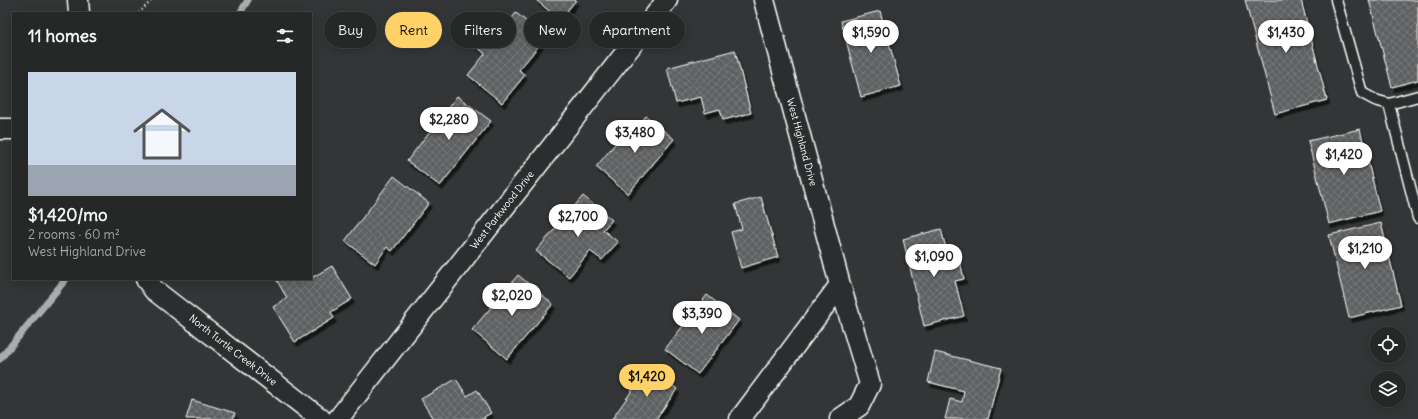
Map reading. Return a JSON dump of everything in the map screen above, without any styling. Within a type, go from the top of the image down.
[{"type":"street","points":[[78,0],[79,12]]},
{"type":"street","name":"West Parkwood Drive","points":[[338,419],[667,0]]},
{"type":"street","name":"West Highland Drive","points":[[764,0],[840,285],[870,384],[859,406],[840,419]]},
{"type":"street","points":[[0,129],[12,128]]},
{"type":"street","name":"North Turtle Creek Drive","points":[[147,280],[154,290],[321,419]]},
{"type":"street","points":[[740,419],[840,285]]},
{"type":"lane","points":[[1336,0],[1362,93],[1375,100],[1389,104],[1418,96]]},
{"type":"lane","points":[[1389,104],[1418,218]]},
{"type":"path","points":[[140,12],[152,0]]},
{"type":"building","points":[[536,0],[576,0],[566,12],[550,12]]},
{"type":"building","points":[[1245,0],[1301,0],[1327,100],[1275,114]]},
{"type":"building","points":[[1369,0],[1418,0],[1418,80],[1392,87]]},
{"type":"building","points":[[880,11],[901,86],[861,97],[841,21]]},
{"type":"building","points":[[516,13],[524,19],[524,48],[537,48],[519,70],[525,75],[502,103],[468,75],[485,54],[478,48],[516,48]]},
{"type":"building","points":[[735,50],[751,113],[723,120],[720,109],[705,113],[701,97],[676,103],[667,68]]},
{"type":"building","points":[[457,96],[491,121],[440,186],[407,161]]},
{"type":"building","points":[[646,116],[674,139],[628,194],[596,167],[633,122],[638,126]]},
{"type":"building","points":[[1360,129],[1380,211],[1329,224],[1308,141]]},
{"type":"building","points":[[394,176],[429,203],[392,251],[387,247],[375,264],[345,241]]},
{"type":"building","points":[[583,196],[612,220],[603,230],[618,242],[602,260],[590,251],[569,277],[536,251]]},
{"type":"building","points":[[761,197],[778,257],[741,268],[731,232],[742,229],[735,204]]},
{"type":"building","points":[[1381,223],[1401,305],[1349,318],[1329,235]]},
{"type":"building","points":[[941,229],[950,264],[960,261],[964,279],[955,281],[964,316],[924,326],[903,239]]},
{"type":"building","points":[[332,266],[352,299],[331,312],[334,318],[295,342],[273,307],[287,298],[277,280],[312,280],[312,276],[313,277]]},
{"type":"building","points":[[518,275],[553,304],[507,359],[472,330]]},
{"type":"building","points":[[707,295],[739,320],[698,374],[665,349]]},
{"type":"building","points":[[935,352],[1001,368],[988,419],[945,419],[950,399],[962,402],[964,391],[928,382]]},
{"type":"building","points":[[648,368],[677,389],[656,419],[612,419]]},
{"type":"building","points":[[456,379],[467,396],[477,390],[491,413],[484,417],[485,419],[433,419],[421,399]]},
{"type":"building","points":[[192,400],[235,413],[233,419],[186,419]]},
{"type":"waterway","points":[[241,12],[248,0]]},
{"type":"waterway","points":[[0,359],[65,280]]}]
